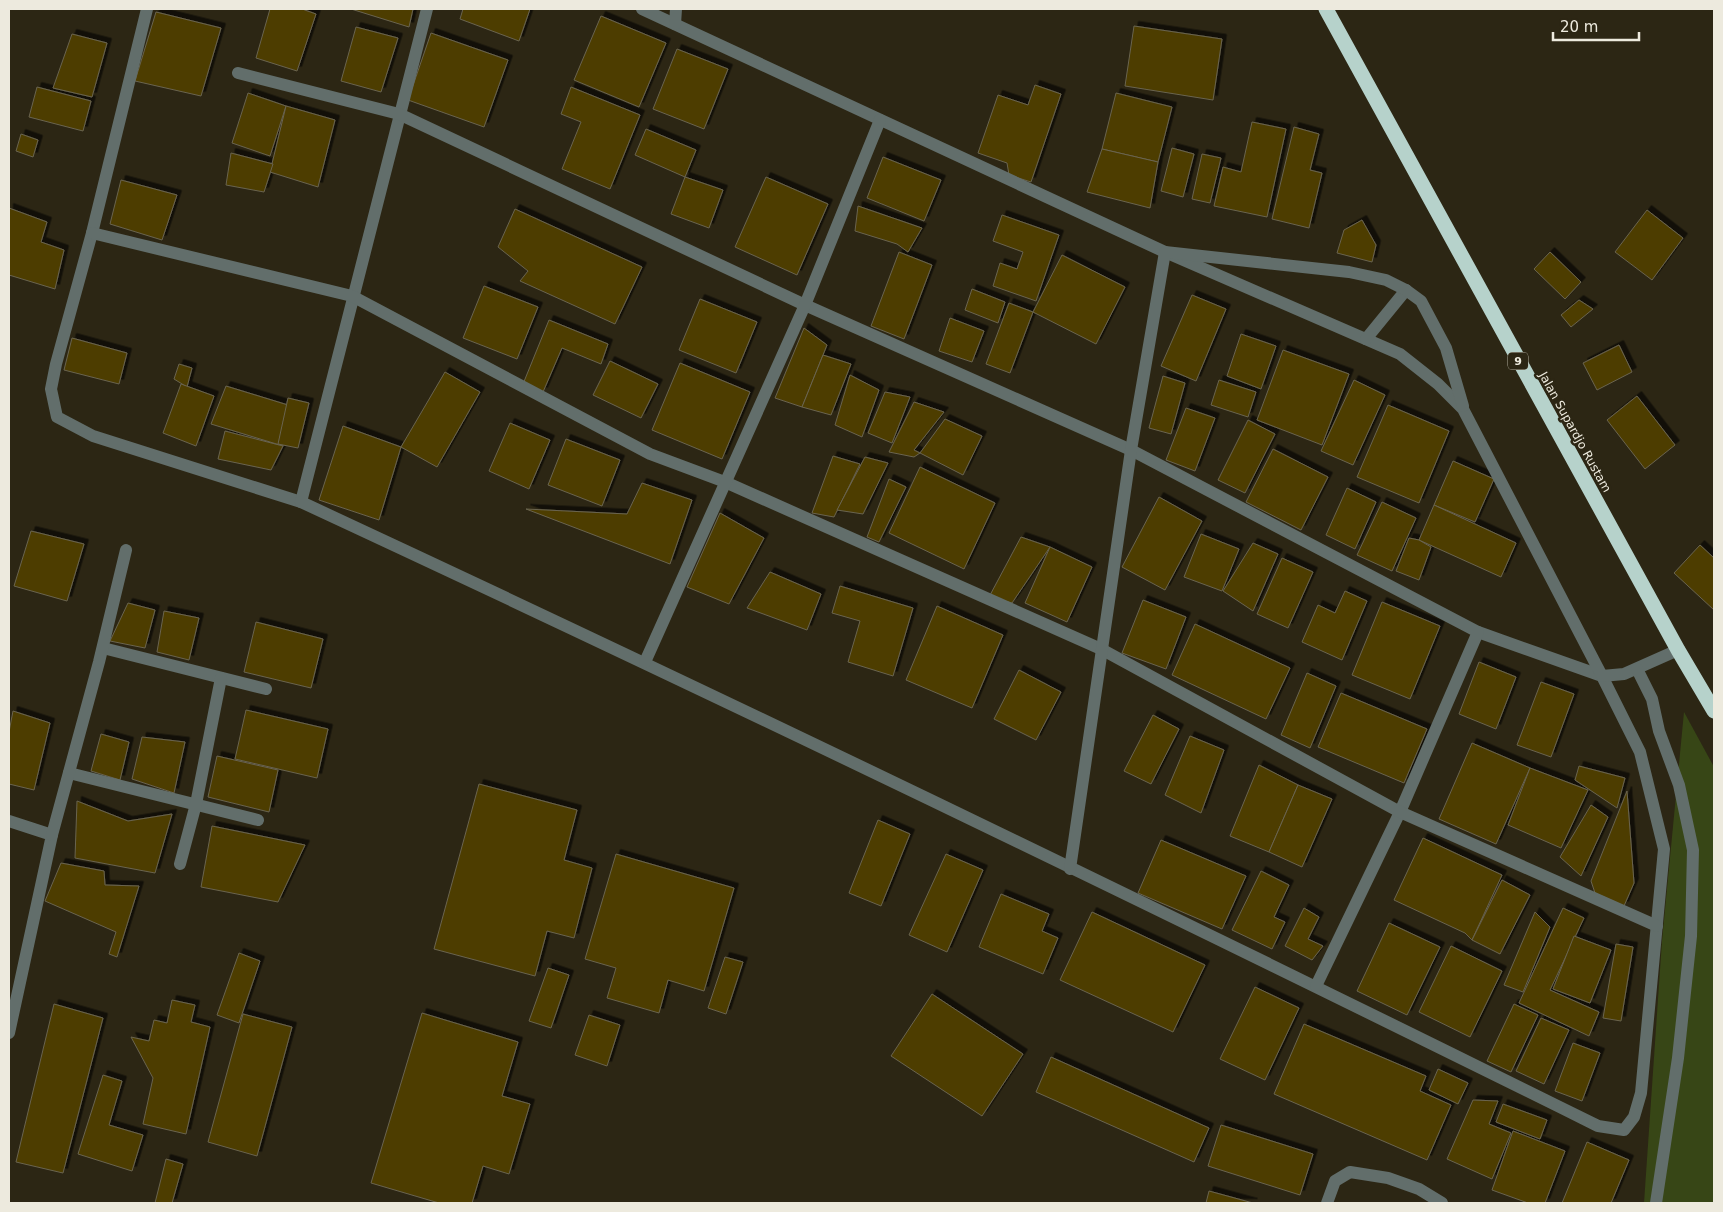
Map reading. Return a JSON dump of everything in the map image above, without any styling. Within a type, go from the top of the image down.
[{"type":"highway","name":"Jalan Supardjo Rustam","points":[[1326,9],[1678,650],[1714,710]]},
{"type":"street","points":[[147,9],[92,233],[56,364],[51,389],[57,417],[93,436],[301,502],[645,662],[1316,986],[1598,1126],[1624,1130],[1634,1117],[1642,1093],[1664,849],[1640,752],[1464,409],[1446,348],[1421,301],[1406,290],[1386,280],[1349,272],[1165,252]]},
{"type":"street","points":[[301,502],[352,296],[427,9]]},
{"type":"street","points":[[642,9],[1165,252],[1400,354],[1438,384],[1464,409]]},
{"type":"street","points":[[675,24],[676,9]]},
{"type":"street","points":[[238,73],[399,114],[804,305],[1131,450],[1478,632],[1602,676],[1624,674],[1678,650]]},
{"type":"street","points":[[645,662],[804,305],[880,120]]},
{"type":"street","points":[[92,233],[352,296],[650,454],[725,482],[1101,649],[1400,812],[1657,926]]},
{"type":"street","points":[[1070,868],[1131,450],[1165,252]]},
{"type":"street","points":[[1366,339],[1406,290]]},
{"type":"street","points":[[9,1033],[11,1012],[52,835],[103,648],[126,550]]},
{"type":"street","points":[[1316,986],[1400,812],[1478,632]]},
{"type":"street","points":[[103,648],[266,689]]},
{"type":"street","points":[[1637,669],[1652,700],[1659,732],[1679,785],[1693,850],[1690,936],[1678,1058],[1664,1163],[1656,1203]]},
{"type":"street","points":[[180,864],[196,804],[221,678]]},
{"type":"street","points":[[69,773],[258,820]]},
{"type":"street","points":[[9,821],[52,835]]},
{"type":"street","points":[[1327,1203],[1335,1181],[1350,1172],[1388,1178],[1419,1189],[1442,1203]]},
{"type":"green space","points":[[1684,712],[1714,767],[1714,1203],[1644,1203],[1662,941]]},
{"type":"building","points":[[270,9],[302,9],[316,14],[297,71],[256,58]]},
{"type":"building","points":[[351,9],[413,9],[409,27]]},
{"type":"building","points":[[463,9],[530,9],[519,41],[460,19]]},
{"type":"building","points":[[156,12],[221,28],[201,96],[135,81]]},
{"type":"building","points":[[601,16],[666,43],[639,107],[574,80]]},
{"type":"building","points":[[1134,26],[1222,39],[1213,100],[1125,86]]},
{"type":"building","points":[[356,27],[398,38],[381,92],[341,81]]},
{"type":"building","points":[[431,33],[508,60],[484,127],[408,100]]},
{"type":"building","points":[[72,34],[107,43],[92,97],[53,88]]},
{"type":"building","points":[[677,49],[728,69],[704,129],[653,109]]},
{"type":"building","points":[[1035,85],[1061,94],[1031,182],[1009,175],[1007,163],[978,153],[998,95],[1028,105]]},
{"type":"building","points":[[37,87],[91,101],[83,131],[29,117]]},
{"type":"building","points":[[571,87],[640,115],[610,189],[562,169],[581,122],[561,114]]},
{"type":"building","points":[[248,93],[286,106],[270,156],[232,143]]},
{"type":"building","points":[[1116,93],[1172,107],[1158,162],[1102,149]]},
{"type":"building","points":[[286,106],[335,120],[318,187],[270,172]]},
{"type":"building","points":[[1252,122],[1286,129],[1267,217],[1214,206],[1223,167],[1241,172]]},
{"type":"building","points":[[1294,127],[1319,134],[1310,170],[1322,173],[1309,228],[1272,219]]},
{"type":"building","points":[[646,129],[696,150],[685,177],[635,155]]},
{"type":"building","points":[[21,134],[38,140],[33,157],[16,151]]},
{"type":"building","points":[[1172,148],[1194,154],[1183,197],[1161,191]]},
{"type":"building","points":[[1102,149],[1158,162],[1150,208],[1087,192]]},
{"type":"building","points":[[231,153],[273,164],[264,192],[226,185]]},
{"type":"building","points":[[1202,154],[1221,158],[1210,203],[1192,199]]},
{"type":"building","points":[[883,157],[941,180],[924,221],[867,198]]},
{"type":"building","points":[[685,177],[723,190],[709,228],[671,214]]},
{"type":"building","points":[[766,177],[828,204],[797,275],[735,247]]},
{"type":"building","points":[[121,180],[177,195],[162,240],[110,224]]},
{"type":"building","points":[[858,206],[922,228],[908,252],[897,244],[855,231]]},
{"type":"building","points":[[9,208],[47,222],[41,242],[64,250],[55,289],[9,275]]},
{"type":"building","points":[[515,209],[642,267],[615,324],[520,281],[528,271],[498,247]]},
{"type":"building","points":[[1647,210],[1683,238],[1652,280],[1615,252]]},
{"type":"building","points":[[1002,215],[1059,235],[1036,301],[993,286],[1000,263],[1017,269],[1023,252],[993,241]]},
{"type":"building","points":[[1362,220],[1376,245],[1372,262],[1337,253],[1344,230]]},
{"type":"building","points":[[899,252],[932,265],[904,339],[871,326]]},
{"type":"building","points":[[1550,252],[1581,282],[1565,299],[1534,269]]},
{"type":"building","points":[[1062,255],[1125,287],[1096,344],[1033,312]]},
{"type":"building","points":[[484,286],[538,307],[517,359],[463,338]]},
{"type":"building","points":[[972,289],[1005,302],[998,323],[965,310]]},
{"type":"building","points":[[1192,295],[1226,309],[1196,381],[1161,366]]},
{"type":"building","points":[[700,299],[757,322],[736,373],[679,350]]},
{"type":"building","points":[[1579,300],[1593,309],[1571,327],[1561,315]]},
{"type":"building","points":[[1009,303],[1033,312],[1010,373],[986,364]]},
{"type":"building","points":[[950,318],[984,331],[972,362],[939,351]]},
{"type":"building","points":[[549,320],[608,344],[601,364],[562,348],[543,392],[523,384]]},
{"type":"building","points":[[804,328],[827,345],[802,407],[775,398]]},
{"type":"building","points":[[1241,334],[1276,346],[1261,389],[1227,376]]},
{"type":"building","points":[[72,338],[127,353],[119,384],[64,370]]},
{"type":"building","points":[[1619,345],[1632,372],[1597,390],[1583,363]]},
{"type":"building","points":[[1283,350],[1349,374],[1322,445],[1257,420]]},
{"type":"building","points":[[823,355],[851,364],[831,415],[802,407]]},
{"type":"building","points":[[610,361],[658,384],[641,418],[593,395]]},
{"type":"building","points":[[680,363],[750,392],[722,459],[652,430]]},
{"type":"building","points":[[179,364],[192,368],[187,387],[174,379]]},
{"type":"building","points":[[445,372],[480,392],[437,467],[401,447]]},
{"type":"building","points":[[850,375],[879,390],[862,437],[835,425]]},
{"type":"building","points":[[1163,376],[1185,383],[1171,434],[1149,428]]},
{"type":"building","points":[[1219,380],[1256,392],[1248,417],[1211,405]]},
{"type":"building","points":[[1354,380],[1385,395],[1353,465],[1321,451]]},
{"type":"building","points":[[181,384],[214,396],[196,446],[163,433]]},
{"type":"building","points":[[226,386],[288,405],[283,446],[211,424]]},
{"type":"building","points":[[885,392],[910,397],[892,443],[868,433]]},
{"type":"building","points":[[1637,396],[1675,445],[1645,469],[1607,420]]},
{"type":"building","points":[[288,398],[309,403],[298,448],[278,444]]},
{"type":"building","points":[[914,402],[944,412],[914,450],[920,453],[914,457],[889,452]]},
{"type":"building","points":[[1388,405],[1449,431],[1419,503],[1357,477]]},
{"type":"building","points":[[1186,408],[1215,418],[1195,471],[1166,460]]},
{"type":"building","points":[[945,419],[982,436],[963,475],[920,453]]},
{"type":"building","points":[[1248,420],[1275,434],[1245,493],[1218,480]]},
{"type":"building","points":[[510,423],[550,440],[529,489],[489,471]]},
{"type":"building","points":[[343,426],[401,447],[379,520],[319,500]]},
{"type":"building","points":[[225,431],[283,446],[271,470],[218,459]]},
{"type":"building","points":[[566,439],[620,460],[602,506],[548,485]]},
{"type":"building","points":[[1273,449],[1328,477],[1301,530],[1246,502]]},
{"type":"building","points":[[833,456],[860,464],[834,517],[812,513]]},
{"type":"building","points":[[865,457],[888,463],[863,514],[837,510]]},
{"type":"building","points":[[1453,461],[1494,479],[1475,522],[1434,505]]},
{"type":"building","points":[[920,467],[995,503],[964,569],[889,533]]},
{"type":"building","points":[[889,479],[906,487],[879,542],[867,537]]},
{"type":"building","points":[[642,483],[692,500],[670,564],[526,509],[627,514]]},
{"type":"building","points":[[1347,488],[1376,502],[1355,549],[1326,535]]},
{"type":"building","points":[[1159,497],[1202,521],[1165,590],[1122,567]]},
{"type":"building","points":[[1382,502],[1416,518],[1392,571],[1357,555]]},
{"type":"building","points":[[1434,505],[1516,543],[1501,577],[1419,540]]},
{"type":"building","points":[[720,513],[764,538],[729,604],[687,587]]},
{"type":"building","points":[[31,531],[84,544],[67,601],[14,586]]},
{"type":"building","points":[[1201,534],[1239,549],[1222,591],[1184,577]]},
{"type":"building","points":[[1021,537],[1050,547],[1012,603],[989,597]]},
{"type":"building","points":[[1409,538],[1419,540],[1431,547],[1419,580],[1396,571]]},
{"type":"building","points":[[1253,543],[1278,554],[1253,611],[1223,591]]},
{"type":"building","points":[[1700,545],[1714,558],[1714,610],[1674,573]]},
{"type":"building","points":[[1050,547],[1092,567],[1067,622],[1025,603]]},
{"type":"building","points":[[1282,558],[1313,572],[1288,628],[1257,614]]},
{"type":"building","points":[[770,572],[821,594],[807,630],[747,608]]},
{"type":"building","points":[[840,586],[913,608],[893,676],[848,662],[860,621],[832,613]]},
{"type":"building","points":[[1345,591],[1367,601],[1342,660],[1302,642],[1318,605],[1335,613]]},
{"type":"building","points":[[1143,600],[1186,617],[1166,669],[1122,653]]},
{"type":"building","points":[[1382,602],[1440,626],[1410,699],[1352,675]]},
{"type":"building","points":[[128,603],[155,610],[145,648],[110,641]]},
{"type":"building","points":[[937,606],[1003,635],[972,708],[906,680]]},
{"type":"building","points":[[164,611],[199,618],[189,660],[157,652]]},
{"type":"building","points":[[256,622],[323,639],[311,688],[244,672]]},
{"type":"building","points":[[1195,624],[1290,668],[1266,719],[1172,675]]},
{"type":"building","points":[[1479,662],[1516,677],[1496,729],[1459,714]]},
{"type":"building","points":[[1019,670],[1061,692],[1036,740],[994,719]]},
{"type":"building","points":[[1307,673],[1336,686],[1310,748],[1281,735]]},
{"type":"building","points":[[1541,682],[1574,694],[1551,757],[1517,745]]},
{"type":"building","points":[[1341,693],[1427,729],[1404,783],[1318,747]]},
{"type":"building","points":[[246,710],[328,729],[317,778],[235,759]]},
{"type":"building","points":[[13,711],[50,723],[34,790],[9,784],[9,732]]},
{"type":"building","points":[[1153,715],[1179,729],[1151,784],[1124,771]]},
{"type":"building","points":[[101,734],[129,742],[120,780],[91,771]]},
{"type":"building","points":[[1190,736],[1224,750],[1201,813],[1165,795]]},
{"type":"building","points":[[142,737],[185,742],[174,793],[132,779]]},
{"type":"building","points":[[1472,743],[1530,768],[1496,844],[1439,819]]},
{"type":"building","points":[[217,756],[278,770],[269,812],[208,797]]},
{"type":"building","points":[[1259,765],[1298,785],[1269,852],[1230,836]]},
{"type":"building","points":[[1579,766],[1625,778],[1617,808],[1575,780]]},
{"type":"building","points":[[1530,768],[1588,790],[1561,848],[1508,825]]},
{"type":"building","points":[[479,784],[577,810],[564,860],[592,868],[574,938],[547,931],[535,976],[434,949]]},
{"type":"building","points":[[1298,785],[1332,799],[1302,867],[1269,852]]},
{"type":"building","points":[[1627,791],[1634,883],[1624,906],[1595,893],[1591,881]]},
{"type":"building","points":[[77,801],[128,821],[172,814],[155,873],[75,858]]},
{"type":"building","points":[[1591,805],[1608,817],[1581,876],[1560,857]]},
{"type":"building","points":[[878,820],[910,834],[881,906],[849,893]]},
{"type":"building","points":[[212,826],[305,845],[278,902],[201,887]]},
{"type":"building","points":[[1423,838],[1502,875],[1472,940],[1465,933],[1394,900]]},
{"type":"building","points":[[1161,840],[1246,876],[1222,929],[1138,893]]},
{"type":"building","points":[[616,854],[734,888],[704,991],[668,980],[659,1013],[607,998],[616,968],[585,959]]},
{"type":"building","points":[[946,854],[983,870],[947,952],[909,935]]},
{"type":"building","points":[[61,863],[104,871],[105,885],[139,886],[117,957],[109,954],[116,932],[45,901]]},
{"type":"building","points":[[1261,871],[1289,885],[1274,917],[1285,922],[1272,949],[1232,930]]},
{"type":"building","points":[[1502,880],[1530,895],[1500,954],[1472,940]]},
{"type":"building","points":[[1001,894],[1049,914],[1042,931],[1058,938],[1043,974],[979,947]]},
{"type":"building","points":[[1304,908],[1319,917],[1308,939],[1323,946],[1312,960],[1285,946]]},
{"type":"building","points":[[1563,908],[1584,918],[1550,990],[1599,1012],[1589,1036],[1519,1003]]},
{"type":"building","points":[[1092,912],[1205,965],[1173,1032],[1060,980]]},
{"type":"building","points":[[1535,912],[1550,927],[1523,992],[1504,985]]},
{"type":"building","points":[[1389,923],[1440,947],[1407,1015],[1357,991]]},
{"type":"building","points":[[1574,936],[1611,950],[1590,1003],[1553,989]]},
{"type":"building","points":[[1616,944],[1633,947],[1621,1021],[1603,1018]]},
{"type":"building","points":[[1451,946],[1502,971],[1470,1037],[1419,1012]]},
{"type":"building","points":[[239,953],[260,961],[239,1023],[217,1015]]},
{"type":"building","points":[[725,957],[743,962],[726,1014],[708,1008]]},
{"type":"building","points":[[548,968],[569,975],[551,1028],[529,1021]]},
{"type":"building","points":[[1255,987],[1299,1008],[1265,1080],[1220,1059]]},
{"type":"building","points":[[932,994],[1023,1054],[982,1116],[891,1056]]},
{"type":"building","points":[[172,1000],[195,1005],[191,1022],[210,1027],[186,1134],[143,1124],[153,1078],[131,1037],[149,1041],[154,1020],[167,1023]]},
{"type":"building","points":[[54,1004],[103,1018],[63,1173],[16,1162]]},
{"type":"building","points":[[1514,1004],[1538,1015],[1511,1072],[1487,1061]]},
{"type":"building","points":[[422,1013],[518,1042],[502,1096],[530,1104],[509,1174],[483,1166],[472,1203],[439,1203],[371,1183]]},
{"type":"building","points":[[243,1014],[292,1027],[257,1156],[208,1142]]},
{"type":"building","points":[[589,1015],[620,1025],[607,1066],[575,1055]]},
{"type":"building","points":[[1541,1018],[1569,1030],[1544,1084],[1516,1071]]},
{"type":"building","points":[[1304,1024],[1426,1076],[1420,1091],[1451,1105],[1427,1160],[1274,1094]]},
{"type":"building","points":[[1573,1043],[1600,1053],[1582,1101],[1555,1091]]},
{"type":"building","points":[[1051,1057],[1209,1128],[1194,1162],[1036,1092]]},
{"type":"building","points":[[1438,1069],[1468,1083],[1458,1104],[1429,1090]]},
{"type":"building","points":[[103,1075],[122,1081],[109,1125],[143,1135],[132,1171],[78,1154]]},
{"type":"building","points":[[1473,1100],[1498,1101],[1489,1124],[1511,1133],[1492,1179],[1447,1159]]},
{"type":"building","points":[[1503,1104],[1547,1120],[1540,1139],[1496,1122]]},
{"type":"building","points":[[1221,1125],[1313,1154],[1300,1195],[1208,1166]]},
{"type":"building","points":[[1513,1131],[1565,1151],[1545,1203],[1528,1203],[1492,1190]]},
{"type":"building","points":[[1587,1142],[1629,1160],[1611,1203],[1562,1203]]},
{"type":"building","points":[[166,1159],[183,1164],[172,1203],[155,1203]]},
{"type":"building","points":[[1209,1191],[1253,1203],[1206,1203]]}]
